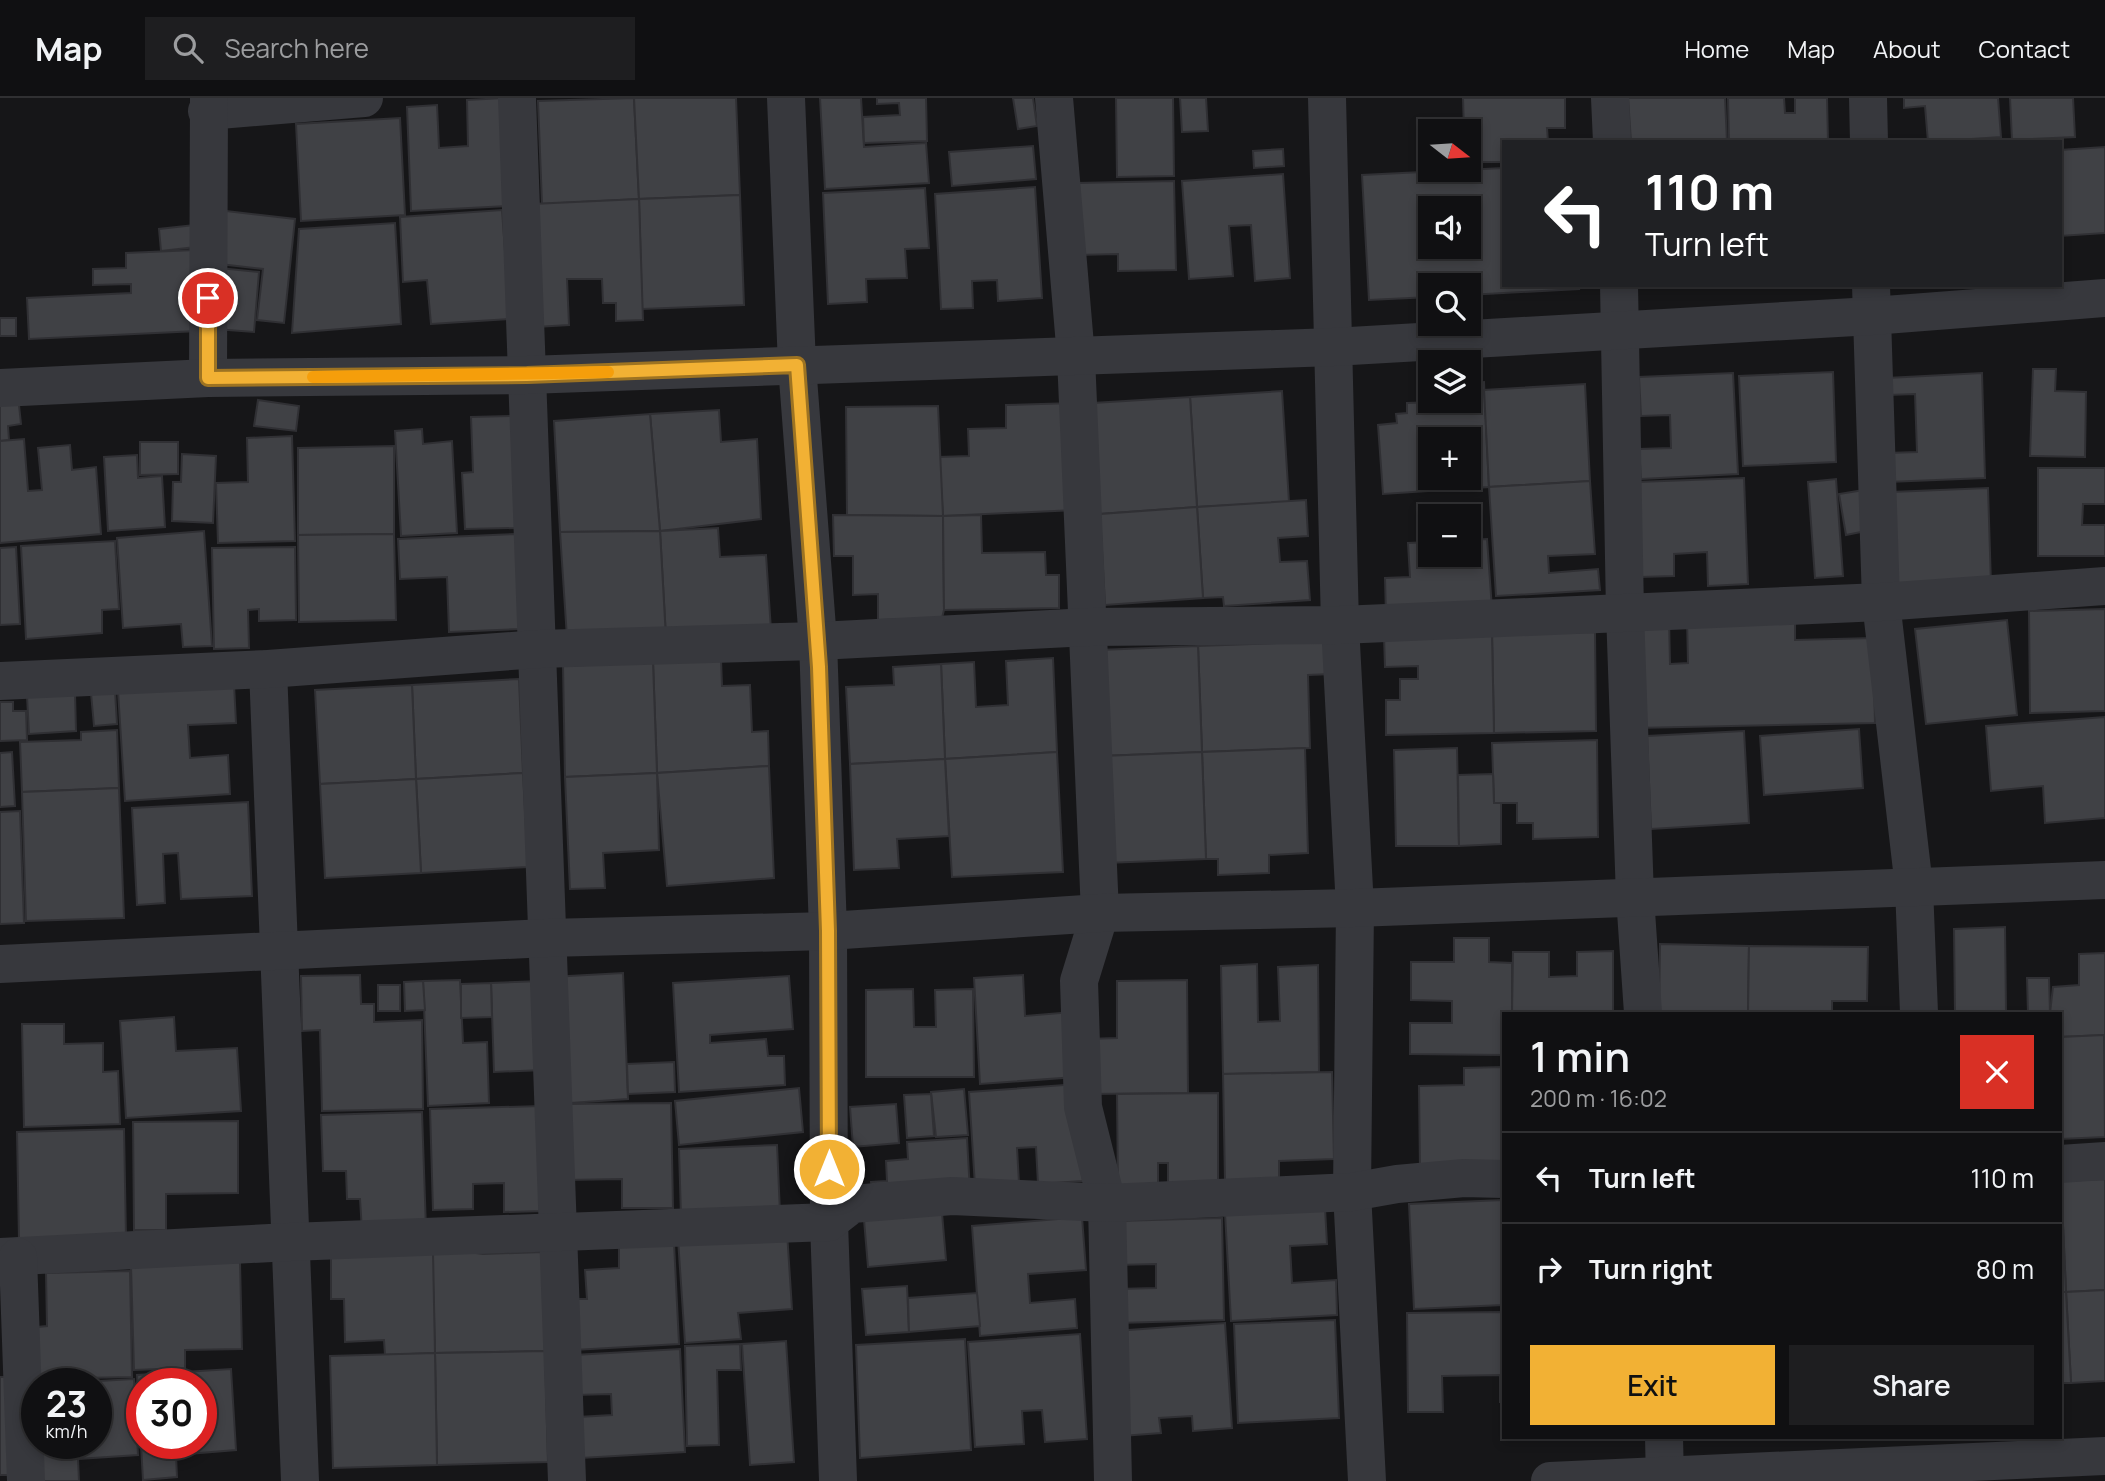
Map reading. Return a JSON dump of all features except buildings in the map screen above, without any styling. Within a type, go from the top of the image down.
[{"type":"street","points":[[208,378],[208,105],[364,98]]},
{"type":"street","points":[[517,98],[567,1481]]},
{"type":"street","points":[[786,98],[797,365],[818,641],[828,931],[829,1222],[838,1481]]},
{"type":"street","points":[[1054,98],[1076,357],[1100,913],[1079,981],[1083,1107],[1107,1203],[1113,1481]]},
{"type":"street","points":[[1327,98],[1340,625],[1355,908],[1352,1192],[1367,1481]]},
{"type":"street","points":[[1610,98],[1612,140]]},
{"type":"street","points":[[1868,98],[1869,140]]},
{"type":"street","points":[[1619,287],[1625,612],[1635,897],[1643,1012]]},
{"type":"street","points":[[0,388],[208,378],[527,375],[1333,347],[1621,330],[1872,301],[2105,298]]},
{"type":"street","points":[[1872,301],[1881,602],[1914,887],[1919,1012]]},
{"type":"street","points":[[0,681],[268,669],[538,649],[818,641],[1089,627],[1340,625],[1881,602],[2105,586]]},
{"type":"street","points":[[268,669],[300,1481]]},
{"type":"street","points":[[0,964],[547,938],[828,931],[1100,913],[1355,908],[2105,880]]},
{"type":"street","points":[[2062,1164],[2105,1161]]},
{"type":"street","points":[[26,1481],[9,1257],[290,1242],[829,1222],[852,1204],[952,1196],[1107,1203],[1352,1192],[1397,1184],[1464,1178],[1502,1179]]},
{"type":"street","points":[[1664,1439],[1665,1478]]},
{"type":"street","points":[[1550,1481],[1665,1478],[1934,1460],[2105,1456]]},
{"type":"slow traffic","points":[[313,377],[608,372]]},
{"type":"route","points":[[208,298],[208,378],[527,375],[797,365],[819,667],[828,931],[829,1169]]}]
